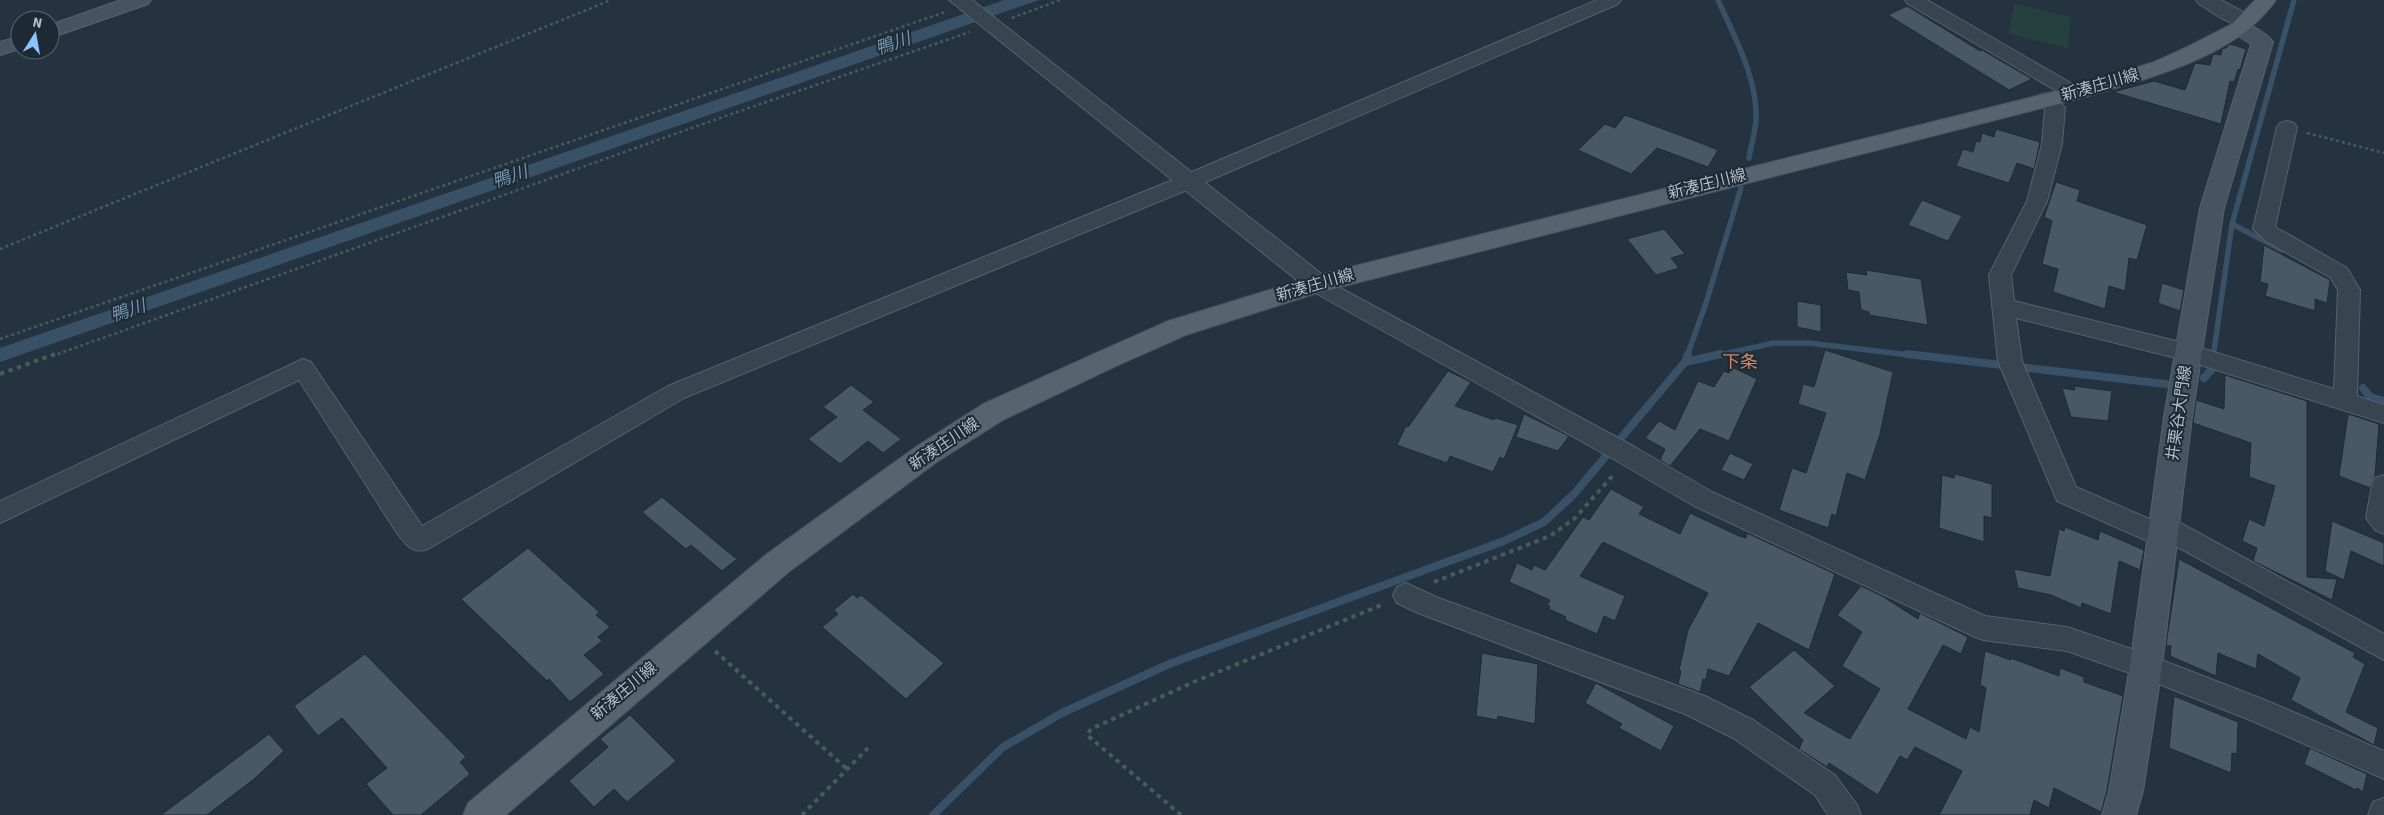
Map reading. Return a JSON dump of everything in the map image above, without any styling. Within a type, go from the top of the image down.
[{"type":"main road","points":[[60,28],[141,0]]},
{"type":"main road","name":"新湊庄川線","points":[[480,815],[692,634],[787,557],[927,454],[993,412],[1177,328],[1318,284],[2074,93],[2162,67],[2197,51],[2242,24],[2266,0]]},
{"type":"main road","name":"井栗谷大門線","points":[[2119,815],[2126,791],[2146,666],[2188,353],[2212,208],[2262,42],[2242,24]]},
{"type":"street","points":[[0,513],[303,368],[404,524],[419,541],[676,392],[1187,182],[1612,0]]},
{"type":"street","points":[[1914,0],[2074,93]]},
{"type":"street","points":[[2206,0],[2242,24]]},
{"type":"street","points":[[974,12],[1318,284],[1620,451],[1702,499],[1983,628],[2067,639],[2146,666],[2260,711],[2384,765]]},
{"type":"street","points":[[2046,99],[2055,108],[2052,144],[2037,201],[2000,275],[2010,361],[2066,494],[2164,532],[2384,648]]},
{"type":"street","points":[[2287,127],[2264,228],[2273,236],[2339,273],[2345,280],[2349,290],[2345,402]]},
{"type":"street","points":[[2004,307],[2188,353],[2384,414]]},
{"type":"street","points":[[2384,485],[2379,518],[2384,523]]},
{"type":"street","points":[[1406,594],[1426,606],[1695,705],[1743,729],[1825,785],[1846,815]]},
{"type":"path","points":[[0,248],[611,0]]},
{"type":"path","points":[[0,339],[974,12],[1060,0]]},
{"type":"path","points":[[0,374],[717,119],[974,12]]},
{"type":"path","points":[[2287,127],[2384,153]]},
{"type":"path","points":[[1181,815],[1087,735],[1091,730],[1196,681],[1550,536],[1574,518],[1620,451]]},
{"type":"path","points":[[692,634],[706,643],[847,769]]},
{"type":"path","points":[[802,815],[868,748]]},
{"type":"green space","points":[[2014,3],[2071,17],[2068,48],[2009,34]]},
{"type":"water","name":"鴨川","points":[[1004,0],[1039,0],[0,362],[0,348]]},
{"type":"building","points":[[1907,6],[1980,51],[1982,50],[2032,79],[2009,90],[1888,15]]},
{"type":"building","points":[[2230,44],[2246,49],[2240,70],[2238,69],[2234,82],[2230,81],[2221,124],[2113,92],[2154,81],[2185,90],[2195,63],[2210,65],[2213,54],[2221,55],[2222,49]]},
{"type":"building","points":[[1625,115],[1718,150],[1708,167],[1657,148],[1631,174],[1578,150],[1605,124],[1615,128]]},
{"type":"building","points":[[1996,129],[2040,142],[2034,169],[2017,163],[2009,183],[1956,166],[1963,149],[1973,152],[1976,141],[1980,142],[1982,133],[1994,137]]},
{"type":"building","points":[[2056,182],[2080,190],[2077,201],[2147,225],[2137,260],[2129,258],[2125,291],[2109,286],[2105,309],[2053,292],[2058,269],[2042,264],[2052,221],[2044,217]]},
{"type":"building","points":[[1922,200],[1962,216],[1948,241],[1908,225]]},
{"type":"building","points":[[1664,229],[1685,254],[1671,258],[1679,268],[1656,275],[1627,239]]},
{"type":"building","points":[[2264,245],[2330,280],[2327,303],[2315,299],[2315,311],[2265,296],[2268,284],[2260,282]]},
{"type":"building","points":[[1866,270],[1921,279],[1928,325],[1869,315],[1869,312],[1861,310],[1859,292],[1848,290],[1846,272],[1867,275]]},
{"type":"building","points":[[2162,283],[2184,290],[2180,311],[2158,303]]},
{"type":"building","points":[[1797,301],[1821,305],[1821,332],[1797,327]]},
{"type":"building","points":[[1825,350],[1893,372],[1880,434],[1865,480],[1847,473],[1836,516],[1832,514],[1828,528],[1779,510],[1792,468],[1806,473],[1826,413],[1798,404],[1803,384],[1814,387]]},
{"type":"building","points":[[1732,367],[1757,379],[1729,441],[1700,429],[1670,466],[1660,460],[1665,449],[1645,438],[1659,421],[1675,430],[1698,381],[1714,387],[1724,371],[1729,373]]},
{"type":"building","points":[[1448,371],[1471,382],[1455,406],[1494,420],[1496,418],[1518,425],[1504,459],[1500,457],[1493,472],[1450,456],[1447,463],[1397,445],[1406,426],[1408,427]]},
{"type":"building","points":[[2225,375],[2307,401],[2307,577],[2337,579],[2332,600],[2253,561],[2257,548],[2242,541],[2249,519],[2264,526],[2275,486],[2249,477],[2251,443],[2193,423],[2196,400],[2224,409]]},
{"type":"building","points":[[851,385],[874,402],[863,410],[901,439],[883,453],[868,441],[840,464],[808,439],[837,417],[823,407]]},
{"type":"building","points":[[2074,386],[2112,391],[2108,421],[2071,417],[2062,388],[2075,390]]},
{"type":"building","points":[[1524,414],[1569,436],[1558,451],[1516,437]]},
{"type":"building","points":[[2348,414],[2379,424],[2375,476],[2370,488],[2339,476]]},
{"type":"building","points":[[1730,453],[1753,464],[1744,480],[1721,470]]},
{"type":"building","points":[[1955,474],[1992,484],[1992,518],[1984,516],[1984,542],[1939,528],[1942,475],[1954,478]]},
{"type":"building","points":[[1611,489],[1644,507],[1639,514],[1680,534],[1690,513],[1739,536],[1746,538],[1747,533],[1835,574],[1809,650],[1758,623],[1729,676],[1708,669],[1706,680],[1703,679],[1700,692],[1678,684],[1681,671],[1679,670],[1688,630],[1708,593],[1603,542],[1580,576],[1625,596],[1615,621],[1604,616],[1597,634],[1565,620],[1566,617],[1549,609],[1550,606],[1547,605],[1550,600],[1509,582],[1517,563],[1532,570],[1534,565],[1545,570],[1583,517],[1589,520]]},
{"type":"building","points":[[662,497],[737,559],[722,571],[691,545],[686,549],[642,512]]},
{"type":"building","points":[[2332,521],[2384,543],[2384,566],[2351,551],[2344,580],[2325,571]]},
{"type":"building","points":[[2065,527],[2098,540],[2100,531],[2144,550],[2140,570],[2119,561],[2111,614],[2082,603],[2081,608],[2051,595],[2018,588],[2014,569],[2050,576],[2059,529],[2064,531]]},
{"type":"building","points":[[528,548],[599,612],[596,615],[610,627],[598,637],[602,641],[584,655],[604,674],[570,702],[549,679],[547,681],[461,599]]},
{"type":"building","points":[[2179,559],[2355,653],[2353,657],[2365,664],[2346,712],[2378,728],[2374,745],[2291,700],[2300,678],[2258,654],[2256,669],[2218,653],[2216,676],[2170,656],[2171,646],[2166,645]]},
{"type":"building","points":[[1861,586],[1882,596],[1918,619],[1920,613],[1968,637],[1961,654],[1943,645],[1908,709],[1966,739],[1970,727],[1979,732],[1986,688],[1980,685],[1985,651],[2011,660],[2011,658],[2059,676],[2060,668],[2084,677],[2084,682],[2123,696],[2107,791],[2101,812],[2054,788],[2049,808],[2034,800],[2030,815],[1939,815],[1962,771],[1915,747],[1907,760],[1900,756],[1878,795],[1829,763],[1827,767],[1799,749],[1803,740],[1749,687],[1794,650],[1835,686],[1804,713],[1850,739],[1880,689],[1842,666],[1862,632],[1837,615]]},
{"type":"building","points":[[853,594],[857,598],[861,595],[944,663],[906,699],[822,627],[838,614],[834,610]]},
{"type":"building","points":[[1482,653],[1538,664],[1535,724],[1498,716],[1497,720],[1476,716]]},
{"type":"building","points":[[365,654],[466,757],[460,762],[470,774],[421,815],[393,815],[366,784],[387,768],[342,718],[318,736],[294,706]]},
{"type":"building","points":[[1596,683],[1674,726],[1661,751],[1619,728],[1622,724],[1585,703]]},
{"type":"building","points":[[2174,696],[2238,722],[2237,754],[2232,753],[2231,773],[2169,748]]},
{"type":"building","points":[[630,715],[676,761],[627,802],[614,789],[594,807],[569,781],[608,747],[600,739]]},
{"type":"building","points":[[269,734],[284,751],[254,779],[207,815],[161,815]]},
{"type":"building","points":[[2310,748],[2367,774],[2363,792],[2304,764]]},
{"type":"waterway","points":[[1718,0],[1744,58],[1753,89],[1756,120],[1749,158]]},
{"type":"waterway","points":[[2232,224],[2294,0]]},
{"type":"waterway","points":[[1687,356],[1706,303],[1741,188]]},
{"type":"waterway","points":[[2214,351],[2232,224]]},
{"type":"waterway","points":[[2232,224],[2282,250]]},
{"type":"waterway","points":[[1715,356],[1774,343],[1809,343],[1918,356]]},
{"type":"waterway","points":[[1685,362],[1688,354]]},
{"type":"waterway","points":[[1685,362],[1721,354]]},
{"type":"waterway","points":[[1907,354],[2166,384]]},
{"type":"waterway","points":[[933,815],[1003,747],[1062,713],[1169,664],[1504,541],[1544,522],[1574,494],[1685,362]]},
{"type":"waterway","points":[[2204,378],[2212,369]]},
{"type":"waterway","points":[[2363,388],[2370,397],[2384,401]]},
{"type":"district","name":"下条","points":[[1740,362]]}]
